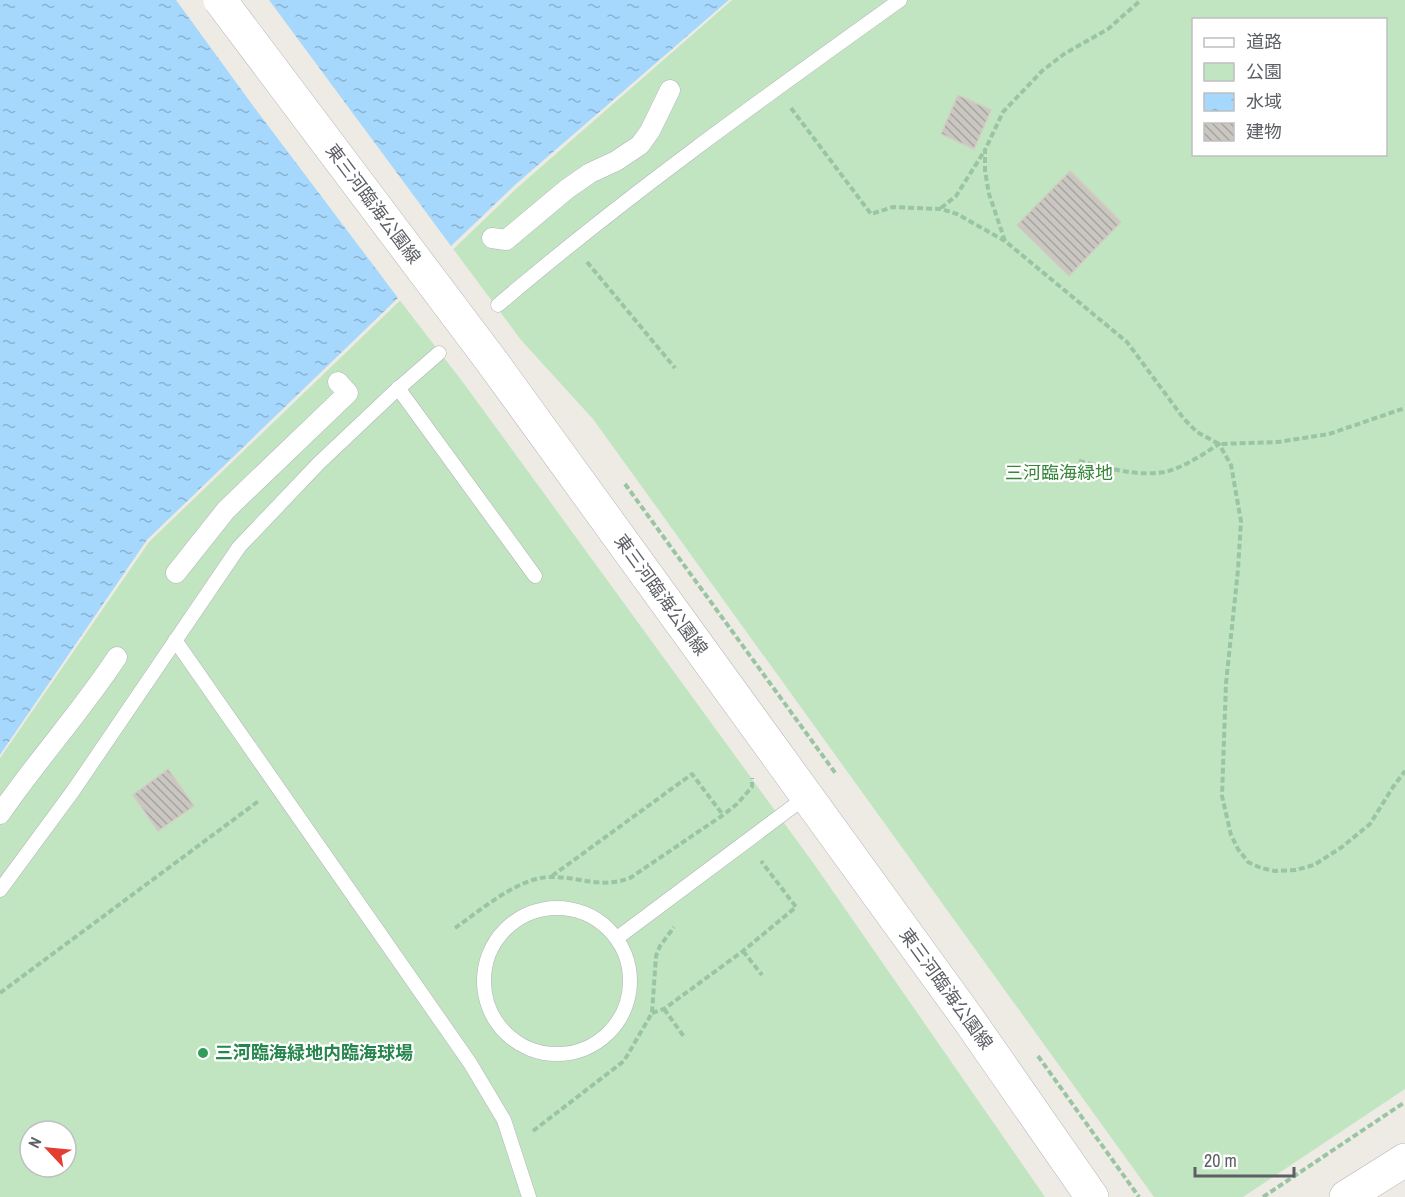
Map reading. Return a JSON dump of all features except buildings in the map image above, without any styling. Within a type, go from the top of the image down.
[{"type":"main road","name":"東三河臨海公園線","points":[[220,0],[493,363],[969,1020],[1092,1197]]},
{"type":"main road","points":[[1346,1197],[1405,1160]]},
{"type":"street","points":[[492,238],[499,241],[506,240],[567,189],[590,173],[616,161],[640,145],[650,131],[670,90]]},
{"type":"street","points":[[176,573],[226,510],[348,393],[338,382]]},
{"type":"street","points":[[0,814],[92,696],[117,657]]},
{"type":"lane","points":[[498,305],[571,243],[777,88],[900,0]]},
{"type":"lane","points":[[0,890],[73,791],[239,547],[319,462],[439,353]]},
{"type":"lane","points":[[398,388],[535,576]]},
{"type":"lane","points":[[175,640],[470,1063],[504,1120],[529,1197]]},
{"type":"lane","points":[[617,938],[807,796]]},
{"type":"lane","points":[[560,908],[592,916],[617,938],[630,970],[629,994],[615,1026],[600,1040],[573,1053],[553,1054],[525,1047],[501,1028],[488,1006],[484,982],[488,959],[494,945],[508,927],[537,910],[560,908]]},
{"type":"path","points":[[941,209],[956,196],[985,150],[1004,112],[1042,71],[1064,54],[1108,29],[1141,0]]},
{"type":"path","points":[[777,88],[871,214],[893,207],[941,209],[957,214],[1005,241],[1127,342],[1184,419],[1197,432],[1219,444],[1231,465],[1241,521],[1226,683],[1222,796],[1231,835],[1248,862],[1268,869],[1296,870],[1314,866],[1370,824],[1405,771]]},
{"type":"path","points":[[985,150],[985,171],[989,194],[1005,241]]},
{"type":"path","points":[[571,243],[675,368]]},
{"type":"path","points":[[1079,460],[1117,470],[1145,473],[1165,472],[1195,459],[1219,444],[1278,442],[1329,434],[1405,408]]},
{"type":"path","points":[[552,877],[692,774],[723,815]]},
{"type":"path","points":[[455,928],[523,883],[537,878],[552,877],[600,884],[620,882],[630,878],[723,815],[748,793],[752,787],[752,778]]},
{"type":"path","points":[[0,993],[277,787]]},
{"type":"path","points":[[652,1013],[664,1009],[743,951],[796,907],[761,861],[768,856]]},
{"type":"path","points":[[513,1146],[624,1061],[652,1013],[656,956],[660,946],[675,925]]},
{"type":"path","points":[[743,951],[762,975]]},
{"type":"path","points":[[664,1009],[685,1038]]},
{"type":"path","points":[[1263,1197],[1405,1102]]},
{"type":"green space","name":"三河臨海緑地","points":[[729,0],[1405,0],[1405,1089],[1243,1197],[1154,1197],[593,419],[521,340],[451,246]]},
{"type":"green space","points":[[398,298],[465,385],[814,864],[1045,1197],[0,1197],[0,755],[147,540]]},
{"type":"water","points":[[0,0],[729,0],[516,185],[147,540],[0,755]]},
{"type":"pier","points":[[176,0],[269,0],[451,246],[516,184],[729,0],[732,0],[518,187],[149,542],[0,758],[147,540],[398,298]]},
{"type":"place","name":"三河臨海緑地内臨海球場","points":[[203,1053]]}]
